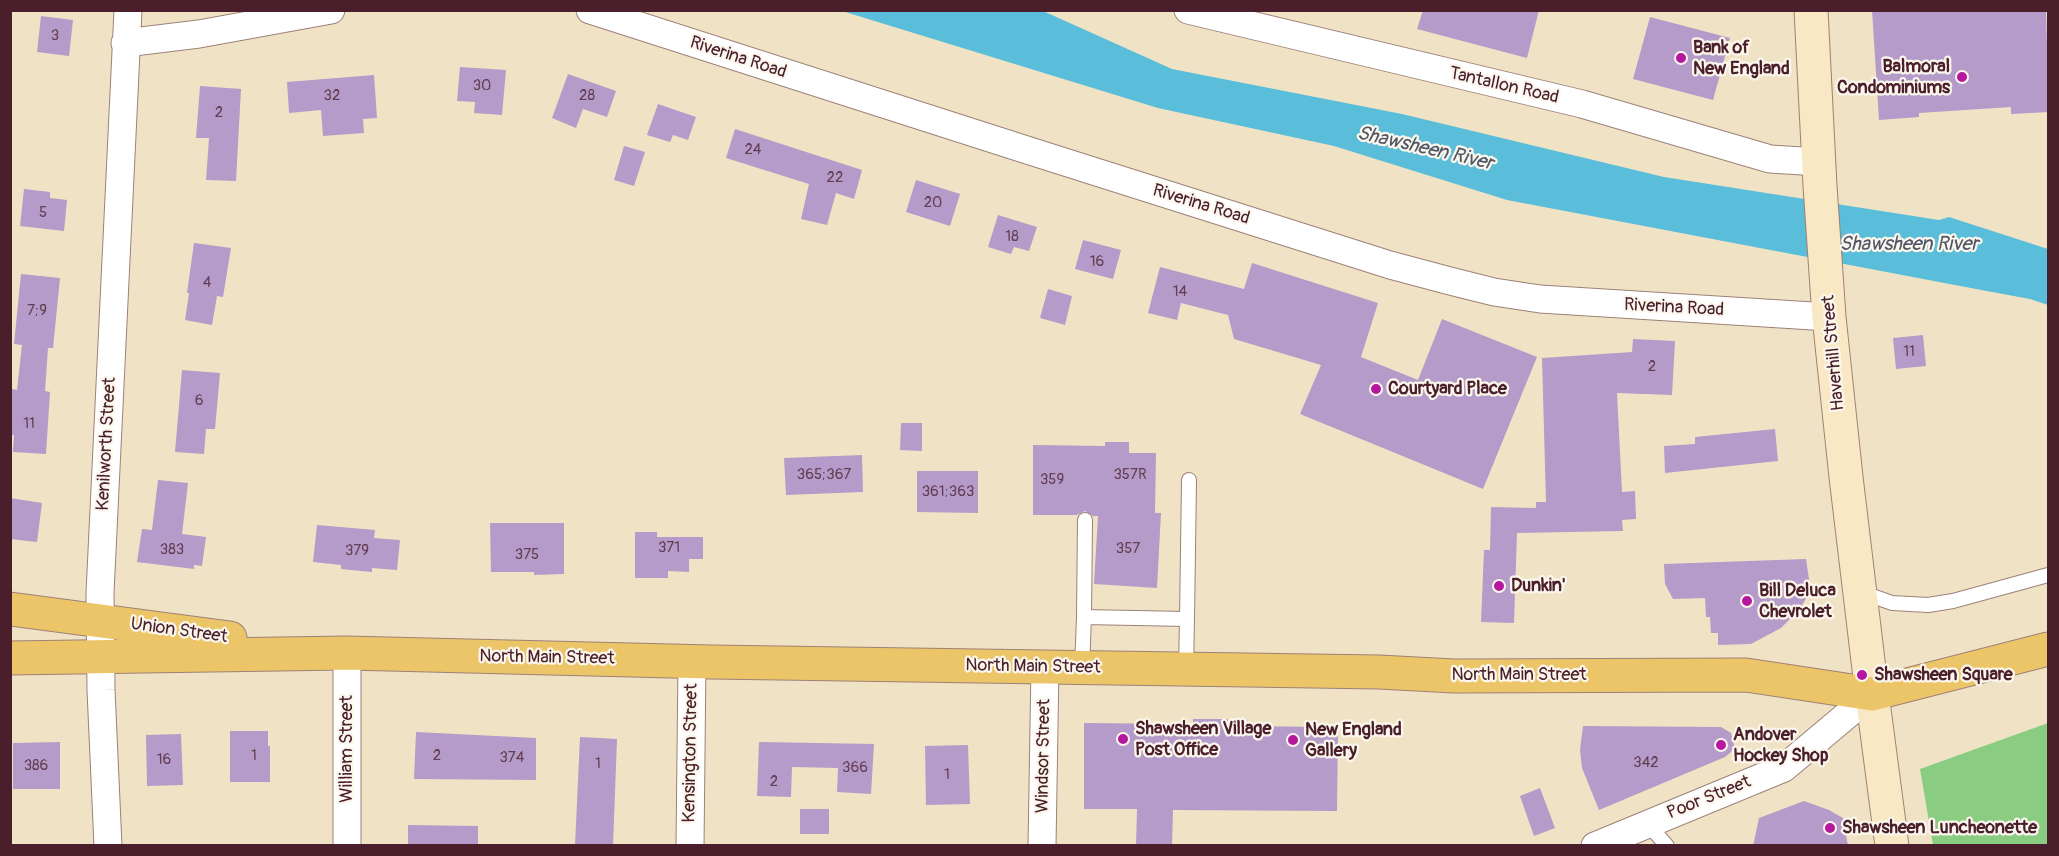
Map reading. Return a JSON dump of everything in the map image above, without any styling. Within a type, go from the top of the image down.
[{"type":"main road","name":"Haverhill Street","points":[[1811,10],[1829,317],[1872,694],[1892,846]]},
{"type":"main road","name":"Union Street","points":[[10,609],[347,654]]},
{"type":"main road","name":"North Main Street","points":[[10,658],[347,654],[1454,676],[1746,675],[1872,694],[2049,649]]},
{"type":"street","name":"Kenilworth Street","points":[[108,846],[100,621],[128,10]]},
{"type":"street","points":[[125,43],[199,34],[331,10]]},
{"type":"street","name":"Riverina Road","points":[[590,10],[1390,265],[1472,286],[1540,299],[1829,317]]},
{"type":"street","name":"Tantallon Road","points":[[1188,10],[1582,104],[1819,174]]},
{"type":"street","name":"William Street","points":[[347,654],[347,846]]},
{"type":"street","name":"Kensington Street","points":[[690,846],[692,661]]},
{"type":"street","name":"Windsor Street","points":[[1042,846],[1045,667]]},
{"type":"street","name":"Poor Street","points":[[1595,846],[1784,768],[1872,694]]},
{"type":"lane","points":[[1186,669],[1189,480]]},
{"type":"lane","points":[[1082,668],[1085,520]]},
{"type":"lane","points":[[1860,592],[1892,603],[1928,605],[1953,601],[2049,575]]},
{"type":"lane","points":[[1084,617],[1187,619]]},
{"type":"lane","points":[[1648,824],[1667,846]]},
{"type":"green space","points":[[2048,723],[2048,845],[1933,845],[1920,769]]},
{"type":"water","name":"Shawsheen River","points":[[842,11],[1043,11],[1172,69],[1402,114],[1664,177],[1939,220],[1949,217],[2048,249],[2048,305],[2030,299],[1507,200],[1334,146],[1158,108]]},
{"type":"building","points":[[1423,10],[1539,10],[1527,58],[1417,29]]},
{"type":"building","name":"Balmoral Condominiums","points":[[1872,10],[2046,10],[2049,112],[2011,114],[2011,107],[1919,113],[1919,117],[1879,120]]},
{"type":"building","points":[[41,16],[73,20],[69,56],[37,52]]},
{"type":"building","points":[[1650,17],[1730,38],[1713,100],[1633,79]]},
{"type":"building","points":[[460,67],[506,70],[502,115],[474,113],[475,102],[457,101]]},
{"type":"building","points":[[568,74],[616,91],[607,117],[583,109],[576,128],[552,118]]},
{"type":"building","points":[[374,75],[377,118],[363,119],[364,133],[323,136],[321,110],[289,113],[287,82]]},
{"type":"building","points":[[200,86],[241,89],[236,181],[206,180],[209,138],[196,138]]},
{"type":"building","points":[[658,104],[696,117],[688,140],[673,135],[670,142],[647,135]]},
{"type":"building","points":[[735,129],[862,170],[854,199],[836,193],[827,225],[801,219],[809,184],[726,158]]},
{"type":"building","points":[[624,146],[645,152],[634,186],[614,180]]},
{"type":"building","points":[[916,180],[960,194],[950,226],[906,212]]},
{"type":"building","points":[[24,189],[50,192],[50,198],[67,200],[64,231],[20,226]]},
{"type":"building","points":[[998,215],[1037,227],[1029,251],[1014,247],[1011,254],[988,247]]},
{"type":"building","points":[[1083,240],[1121,250],[1113,279],[1075,269]]},
{"type":"building","points":[[194,243],[231,248],[223,297],[217,296],[212,325],[185,320]]},
{"type":"building","name":"Courtyard Place","points":[[1252,263],[1378,303],[1361,357],[1418,380],[1442,319],[1537,357],[1483,489],[1300,414],[1321,365],[1234,339],[1228,315],[1181,303],[1177,320],[1148,313],[1160,267],[1244,289]]},
{"type":"building","points":[[21,274],[60,278],[53,348],[48,348],[45,391],[50,392],[46,454],[13,452],[14,435],[10,435],[12,389],[17,390],[22,345],[14,344]]},
{"type":"building","points":[[1048,289],[1072,296],[1065,325],[1040,318]]},
{"type":"building","points":[[1923,335],[1926,366],[1896,369],[1893,338]]},
{"type":"building","points":[[1633,339],[1675,341],[1672,395],[1617,393],[1622,492],[1635,491],[1636,519],[1622,520],[1623,531],[1517,533],[1514,623],[1481,622],[1484,550],[1490,550],[1491,507],[1536,508],[1536,502],[1546,502],[1542,358],[1632,352]]},
{"type":"building","points":[[182,370],[220,373],[215,429],[206,429],[204,454],[175,452]]},
{"type":"building","points":[[901,423],[922,423],[922,451],[900,450]]},
{"type":"building","points":[[1775,429],[1778,461],[1665,473],[1664,446],[1695,444],[1695,437]]},
{"type":"building","points":[[1105,442],[1129,442],[1129,453],[1156,453],[1155,513],[1161,513],[1157,588],[1094,584],[1098,516],[1085,511],[1077,515],[1033,515],[1033,445],[1105,446]]},
{"type":"building","points":[[862,455],[863,492],[786,495],[784,458]]},
{"type":"building","points":[[917,471],[978,471],[978,513],[917,512]]},
{"type":"building","points":[[158,480],[188,483],[182,534],[206,537],[202,566],[194,565],[194,569],[137,562],[142,529],[152,530]]},
{"type":"building","points":[[10,498],[42,503],[37,542],[10,539]]},
{"type":"building","points":[[490,523],[564,523],[564,574],[534,575],[534,572],[491,572]]},
{"type":"building","points":[[317,525],[375,530],[374,538],[400,540],[397,570],[372,568],[372,572],[341,569],[341,565],[313,562]]},
{"type":"building","points":[[635,532],[657,532],[657,537],[703,537],[703,559],[689,559],[689,572],[668,571],[668,578],[635,578]]},
{"type":"building","points":[[1806,559],[1810,586],[1800,609],[1781,628],[1751,644],[1718,645],[1718,633],[1711,633],[1710,617],[1706,617],[1705,598],[1673,599],[1665,584],[1664,564]]},
{"type":"building","points":[[1193,719],[1228,719],[1228,726],[1338,727],[1337,811],[1173,810],[1172,846],[1136,846],[1137,809],[1084,809],[1084,723],[1193,724]]},
{"type":"building","points":[[1583,726],[1721,727],[1731,733],[1734,745],[1725,757],[1599,810],[1582,768],[1580,750]]},
{"type":"building","points":[[230,731],[268,731],[270,782],[230,782]]},
{"type":"building","points":[[416,732],[536,738],[536,780],[414,779]]},
{"type":"building","points":[[181,734],[183,785],[147,786],[146,735]]},
{"type":"building","points":[[580,737],[617,739],[613,846],[575,846]]},
{"type":"building","points":[[60,742],[60,789],[13,789],[13,743]]},
{"type":"building","points":[[759,742],[874,744],[871,794],[837,792],[838,768],[792,767],[791,797],[757,796]]},
{"type":"building","points":[[968,745],[970,804],[926,805],[925,746]]},
{"type":"building","points":[[1540,788],[1555,828],[1534,836],[1520,796]]},
{"type":"building","points":[[1804,801],[1843,818],[1848,846],[1753,846],[1759,818]]},
{"type":"building","points":[[800,809],[829,809],[829,834],[800,834]]},
{"type":"building","points":[[408,825],[478,826],[478,846],[408,846]]},
{"type":"place","name":"Bank of New England","points":[[1681,58]]},
{"type":"place","name":"Balmoral Condominiums","points":[[1962,77]]},
{"type":"place","name":"Courtyard Place","points":[[1376,389]]},
{"type":"place","name":"Dunkin'","points":[[1499,586]]},
{"type":"place","name":"Bill Deluca Chevrolet","points":[[1747,601]]},
{"type":"place","name":"Shawsheen Square","points":[[1862,675]]},
{"type":"place","name":"Shawsheen Village Post Office","points":[[1123,739]]},
{"type":"place","name":"New England Gallery","points":[[1293,740]]},
{"type":"place","name":"Andover Hockey Shop","points":[[1721,745]]},
{"type":"place","name":"Shawsheen Luncheonette","points":[[1830,828]]}]
